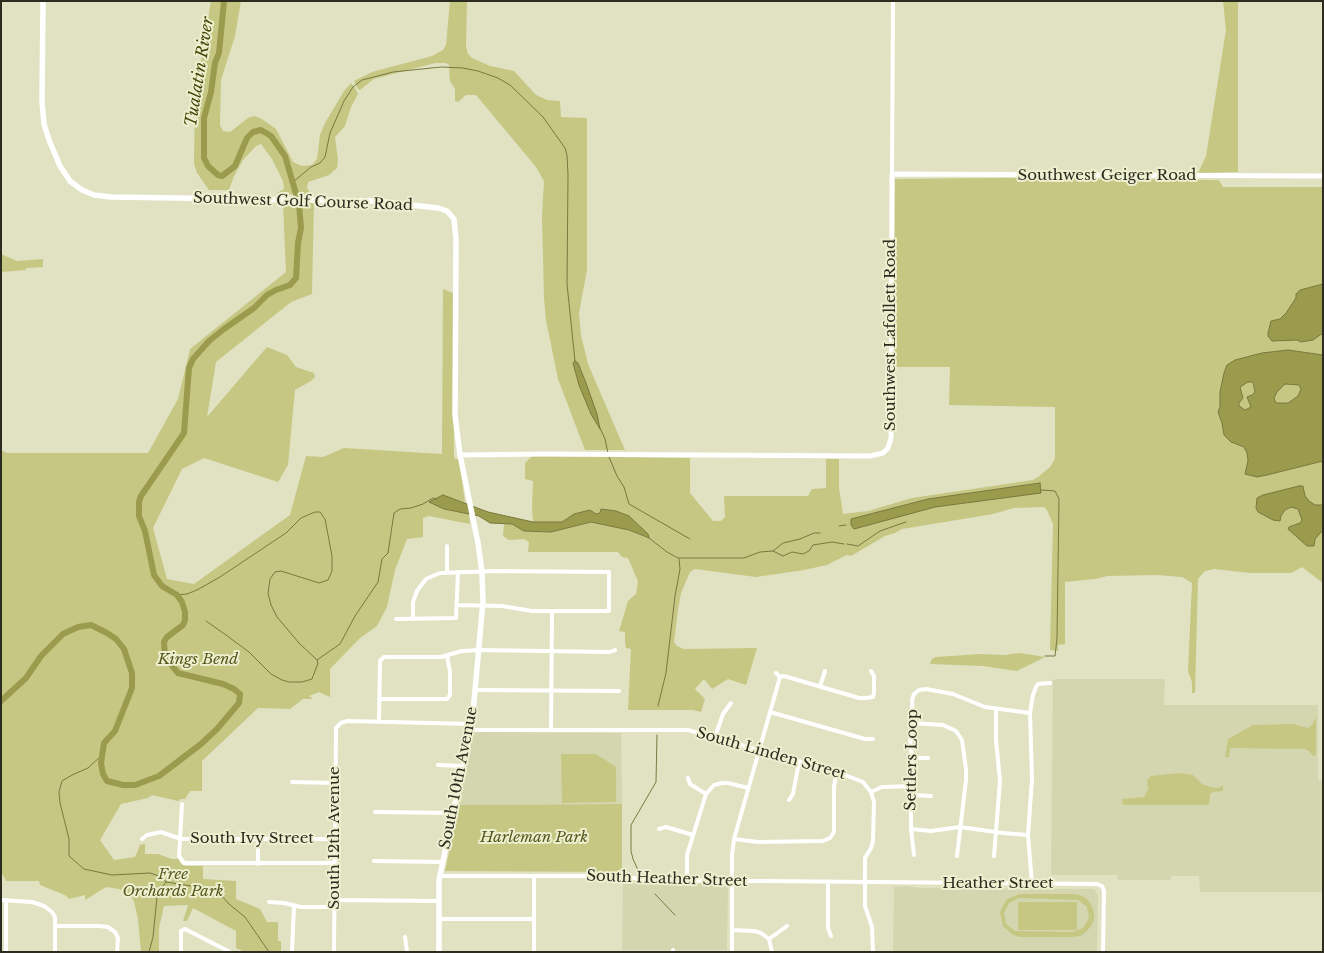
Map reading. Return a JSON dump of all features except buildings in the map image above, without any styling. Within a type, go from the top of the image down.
[{"type":"main road","name":"Southwest Golf Course Road","points":[[43,1],[43,116],[49,140],[64,174],[73,184],[90,194],[105,196],[368,201],[438,208],[449,213],[455,222],[455,407],[460,455],[476,531],[482,572],[482,605]]},
{"type":"main road","name":"South 10th Avenue","points":[[439,952],[440,876],[471,727],[482,605]]},
{"type":"street","name":"Southwest Lafollett Road","points":[[460,455],[870,456],[880,455],[886,451],[890,445],[891,438],[892,1]]},
{"type":"street","name":"Southwest Geiger Road","points":[[892,174],[1323,176]]},
{"type":"street","points":[[447,546],[447,572]]},
{"type":"street","points":[[413,619],[414,599],[418,588],[431,576],[447,572],[609,572],[609,611],[532,611],[516,607],[457,605]]},
{"type":"street","points":[[396,619],[456,618],[458,572]]},
{"type":"street","points":[[551,730],[552,611]]},
{"type":"street","points":[[379,722],[380,662],[384,656],[447,656],[462,651],[479,650],[610,652],[615,650]]},
{"type":"street","points":[[379,699],[445,700],[449,698],[450,670],[447,656]]},
{"type":"street","points":[[820,686],[825,671]]},
{"type":"street","points":[[732,952],[734,839],[770,712],[778,675],[859,698],[873,697],[874,676],[871,671]]},
{"type":"street","points":[[1032,884],[1028,835],[1032,779],[1030,713],[1038,684],[1050,683]]},
{"type":"street","name":"Settlers Loop","points":[[1028,835],[960,827],[931,831],[911,829],[910,816],[914,786],[910,737],[913,723],[912,700],[914,694],[919,690],[926,689],[953,694],[977,705],[996,709],[1030,713]]},
{"type":"street","points":[[475,690],[619,691]]},
{"type":"street","points":[[715,737],[723,714],[731,704]]},
{"type":"street","points":[[994,856],[1000,781],[996,740],[996,709]]},
{"type":"street","points":[[770,712],[865,739],[873,739]]},
{"type":"street","name":"South Linden Street","points":[[338,724],[348,721],[551,730],[694,731],[838,772],[863,782],[871,792]]},
{"type":"street","points":[[913,723],[944,725],[956,731],[962,740],[966,780],[957,856]]},
{"type":"street","name":"South 12th Avenue","points":[[334,952],[335,731],[338,724]]},
{"type":"street","points":[[911,758],[928,758]]},
{"type":"street","points":[[789,800],[793,794],[799,762]]},
{"type":"street","points":[[438,765],[463,766]]},
{"type":"street","points":[[734,839],[767,842],[823,841],[830,838],[834,832],[834,786],[838,772]]},
{"type":"street","points":[[688,778],[690,784],[706,794]]},
{"type":"street","points":[[292,782],[335,783]]},
{"type":"street","points":[[687,880],[688,855],[706,794],[714,786],[722,783],[748,788]]},
{"type":"street","points":[[873,952],[872,927],[865,906],[865,858],[872,848],[874,840],[874,802],[871,792],[882,787],[914,786]]},
{"type":"street","points":[[913,795],[931,796]]},
{"type":"street","points":[[182,804],[179,856],[181,862],[186,864],[335,863]]},
{"type":"street","points":[[375,812],[447,811],[453,813]]},
{"type":"street","points":[[659,829],[666,827],[693,835]]},
{"type":"street","points":[[911,829],[914,855]]},
{"type":"street","name":"South Ivy Street","points":[[142,839],[147,835],[161,832],[181,838],[335,839]]},
{"type":"street","points":[[258,838],[258,864]]},
{"type":"street","points":[[374,861],[443,862]]},
{"type":"street","name":"South Heather Street","points":[[440,876],[618,876],[648,880],[895,882]]},
{"type":"street","points":[[534,876],[534,952]]},
{"type":"street","points":[[828,882],[828,928],[831,936]]},
{"type":"street","name":"Heather Street","points":[[895,882],[921,884],[1097,884],[1102,886],[1104,891],[1103,952]]},
{"type":"street","points":[[6,952],[3,900],[32,902],[44,906],[53,913],[56,926],[55,952]]},
{"type":"street","points":[[335,900],[439,901]]},
{"type":"street","points":[[269,902],[294,906],[335,907]]},
{"type":"street","points":[[292,952],[292,912],[294,906]]},
{"type":"street","points":[[439,919],[534,919]]},
{"type":"street","points":[[56,926],[99,926],[108,928],[115,932],[118,938],[117,952]]},
{"type":"street","points":[[768,939],[787,926]]},
{"type":"street","points":[[180,952],[180,934],[182,929],[188,930],[230,952]]},
{"type":"street","points":[[732,930],[754,930],[762,933],[768,939],[772,952]]},
{"type":"street","points":[[405,937],[407,952]]},
{"type":"shaded area","points":[[1323,284],[1323,333],[1313,340],[1301,342],[1297,340],[1272,341],[1268,336],[1271,321],[1280,319],[1286,313],[1300,290]]},
{"type":"shaded area","points":[[1288,350],[1323,355],[1323,461],[1257,477],[1245,474],[1248,461],[1247,453],[1244,447],[1231,442],[1224,435],[1218,412],[1220,392],[1227,365],[1235,360],[1262,353]],"holes":[[[1248,382],[1253,382],[1255,392],[1247,397],[1251,407],[1245,410],[1239,406],[1243,398],[1240,387]],[[1285,384],[1299,385],[1301,389],[1298,396],[1288,403],[1276,403],[1274,398]]]},
{"type":"shaded area","points":[[575,361],[578,363],[586,383],[600,429],[591,414],[579,385],[573,363]]},
{"type":"shaded area","points":[[1040,483],[1041,493],[935,507],[854,529],[851,525],[851,519],[928,499]]},
{"type":"shaded area","points":[[1303,486],[1305,496],[1309,501],[1315,505],[1323,505],[1323,530],[1315,539],[1314,546],[1307,546],[1288,529],[1302,520],[1298,509],[1291,507],[1285,510],[1280,521],[1273,520],[1258,512],[1256,508],[1257,498]]},
{"type":"shaded area","points":[[443,495],[488,512],[533,522],[562,522],[574,514],[590,510],[596,514],[600,513],[601,509],[616,511],[629,516],[648,534],[649,538],[629,530],[591,522],[551,532],[524,531],[512,524],[490,523],[479,516],[444,509],[429,502]]},
{"type":"shaded area","points":[[1165,679],[1164,705],[1318,705],[1318,780],[1323,781],[1323,892],[1200,892],[1199,876],[1171,876],[1171,880],[1118,880],[1117,875],[1051,875],[1053,680]]},
{"type":"shaded area","points":[[475,732],[621,733],[622,804],[459,805],[473,734]]},
{"type":"shaded area","points":[[623,880],[649,884],[727,884],[727,950],[622,950]]},
{"type":"shaded area","points":[[894,887],[921,888],[1094,889],[1098,895],[1097,952],[893,952]]},
{"type":"green space","points":[[211,1],[241,1],[235,36],[221,80],[220,125],[223,131],[230,132],[248,118],[254,116],[262,119],[276,129],[293,162],[302,166],[312,165],[317,159],[320,135],[325,123],[344,91],[351,83],[355,88],[358,94],[351,107],[345,126],[335,137],[338,160],[337,168],[329,175],[308,182],[307,188],[312,195],[277,193],[284,189],[283,181],[272,159],[261,144],[256,146],[243,160],[229,190],[209,190],[197,173],[194,164],[195,99]]},
{"type":"green space","points":[[450,1],[467,1],[466,47],[468,54],[472,58],[490,66],[514,71],[536,95],[547,100],[560,101],[561,117],[587,118],[587,270],[579,313],[581,335],[588,364],[625,450],[585,450],[558,379],[546,320],[544,298],[542,217],[544,181],[536,167],[476,95],[466,95],[458,102],[455,101],[455,89],[450,81],[449,65],[446,63],[435,63],[374,79],[360,90],[354,81],[372,72],[432,56],[443,50],[446,45]]},
{"type":"green space","points":[[1223,1],[1238,1],[1238,172],[1198,173],[1206,156],[1226,30]]},
{"type":"green space","points":[[895,179],[1219,180],[1223,187],[1323,187],[1323,583],[1302,567],[1291,573],[1250,573],[1214,569],[1205,571],[1198,579],[1195,693],[1192,693],[1192,682],[1188,671],[1192,583],[1182,577],[1156,575],[1107,576],[1065,582],[1065,644],[1058,645],[1058,651],[1050,650],[1053,524],[1044,507],[1014,508],[993,514],[902,529],[885,536],[851,556],[847,555],[827,565],[804,570],[756,577],[695,569],[690,572],[681,593],[674,642],[677,646],[684,649],[757,648],[746,685],[728,679],[712,689],[704,679],[695,689],[705,699],[701,712],[693,710],[628,710],[631,649],[626,648],[625,632],[619,631],[628,601],[636,594],[638,581],[628,558],[622,557],[618,552],[528,552],[529,542],[524,539],[509,540],[503,536],[504,524],[512,524],[524,531],[551,532],[591,522],[629,530],[647,538],[648,534],[636,523],[600,513],[574,514],[562,522],[533,522],[533,481],[525,479],[525,463],[532,456],[690,458],[690,493],[713,521],[721,521],[725,517],[724,496],[808,496],[812,489],[826,488],[826,459],[839,459],[839,488],[843,514],[868,511],[912,498],[1033,480],[1050,467],[1055,459],[1055,407],[949,405],[950,367],[893,367]]},
{"type":"green space","points":[[283,203],[314,203],[312,294],[291,302],[216,362],[207,417],[267,347],[287,355],[296,367],[314,373],[315,377],[295,390],[288,465],[278,482],[204,458],[182,469],[153,528],[167,579],[194,584],[290,515],[306,456],[323,457],[344,448],[442,454],[443,289],[453,293],[454,455],[455,459],[459,459],[465,503],[449,498],[444,509],[467,513],[470,524],[429,516],[423,518],[423,537],[407,539],[395,570],[387,607],[377,626],[360,638],[330,669],[330,697],[319,692],[309,696],[313,699],[303,699],[290,709],[258,708],[202,761],[202,791],[190,791],[185,799],[178,801],[152,795],[148,798],[121,804],[100,840],[114,860],[135,857],[140,845],[145,844],[145,854],[158,854],[178,859],[185,866],[203,866],[203,879],[236,881],[236,899],[260,909],[267,922],[278,922],[278,941],[281,941],[281,952],[245,952],[236,948],[236,931],[193,908],[187,921],[183,921],[188,905],[164,906],[159,928],[159,952],[141,952],[138,919],[134,901],[128,893],[106,887],[85,900],[85,895],[69,899],[65,895],[40,885],[39,881],[6,881],[1,872],[1,450],[7,453],[148,453],[178,399],[190,349],[286,272]]},
{"type":"green space","points":[[1,254],[17,261],[43,259],[43,267],[1,272]]},
{"type":"green space","points":[[1020,653],[1045,657],[1017,671],[983,666],[930,664],[932,659],[936,657]]},
{"type":"green space","points":[[1316,717],[1316,755],[1313,756],[1305,749],[1230,748],[1229,757],[1225,757],[1228,739],[1253,725],[1293,724],[1308,728]]},
{"type":"green space","points":[[561,754],[596,754],[616,767],[616,802],[562,803]]},
{"type":"green space","points":[[1179,773],[1193,775],[1202,784],[1211,787],[1219,788],[1223,785],[1223,791],[1210,794],[1209,805],[1123,805],[1122,799],[1144,797],[1148,789],[1147,780],[1151,776]]},
{"type":"green space","name":"Harleman Park","points":[[622,804],[622,872],[445,871],[459,805]]},
{"type":"green space","points":[[1019,894],[1080,895],[1087,899],[1091,905],[1094,912],[1094,920],[1086,932],[1080,936],[1020,937],[1013,935],[1003,926],[1000,912],[1006,900]],"holes":[[[1019,898],[1078,900],[1087,907],[1089,918],[1083,928],[1073,932],[1015,931],[1006,924],[1004,913],[1009,903]]]},
{"type":"green space","points":[[1018,902],[1077,902],[1077,930],[1018,930]]},
{"type":"waterway","name":"Tualatin River","points":[[1,701],[26,678],[41,656],[63,634],[78,627],[91,625],[116,639],[124,649],[132,673],[132,688],[115,731],[104,743],[101,763],[103,774],[107,781],[123,785],[135,785],[159,776],[201,744],[217,729],[239,703],[240,694],[234,689],[223,684],[178,673],[165,657],[164,642],[167,637],[183,625],[185,612],[182,602],[177,595],[162,586],[154,575],[145,531],[139,516],[141,496],[184,433],[189,368],[193,359],[209,341],[254,308],[267,295],[290,285],[296,278],[301,228],[299,204],[285,156],[271,136],[261,130],[253,132],[247,138],[235,166],[222,176],[218,175],[208,166],[204,158],[204,118],[211,92],[215,63],[219,53],[224,1]]},
{"type":"waterway","points":[[293,182],[311,167],[320,163],[325,157],[330,133],[344,101],[353,87],[362,80],[393,72],[441,67],[478,71],[498,78],[510,85],[543,117],[565,148],[567,155],[567,284],[575,361]]},
{"type":"waterway","points":[[600,428],[608,453]]},
{"type":"waterway","points":[[609,457],[624,487],[629,504],[690,539]]},
{"type":"waterway","points":[[1041,490],[1055,491],[1059,499],[1057,638],[1055,656],[1045,656]]},
{"type":"waterway","points":[[206,621],[249,652],[271,674],[289,682],[302,682],[312,679],[318,663],[317,660],[340,644],[355,616],[378,582],[382,559],[388,553],[394,513],[400,509],[423,504],[433,498],[437,499]]},
{"type":"waterway","points":[[177,595],[197,590],[220,577],[286,533],[301,518],[315,512],[320,512],[325,519],[332,556],[332,571],[328,580],[319,583],[281,571],[275,572],[270,579],[268,593],[277,617],[299,643],[317,660]]},
{"type":"waterway","points":[[847,544],[858,546],[880,531],[906,522]]},
{"type":"waterway","points":[[839,526],[846,525]]},
{"type":"waterway","points":[[649,538],[678,558],[744,558],[760,552],[773,551],[783,543],[814,533],[820,533]]},
{"type":"waterway","points":[[773,551],[783,556],[792,552],[803,554],[809,551],[813,545],[832,542],[844,544]]},
{"type":"waterway","points":[[658,706],[666,673],[680,569],[679,559]]},
{"type":"waterway","points":[[642,874],[638,870],[631,851],[631,825],[656,782],[657,735]]},
{"type":"waterway","points":[[101,756],[88,768],[62,781],[59,792],[60,803],[69,839],[69,856],[84,869],[112,875],[150,873],[162,877],[166,882],[210,889],[220,894],[245,917],[269,952]]},
{"type":"waterway","points":[[149,952],[153,937],[157,897],[166,882]]},
{"type":"waterway","points":[[655,894],[675,915]]},
{"type":"park label","name":"Kings Bend","points":[[198,660]]},
{"type":"park label","name":"Free Orchards Park","points":[[173,884]]}]
